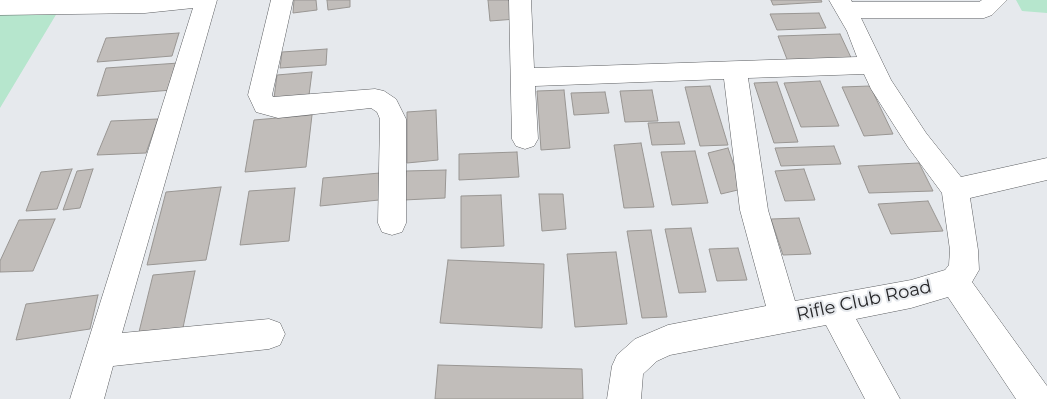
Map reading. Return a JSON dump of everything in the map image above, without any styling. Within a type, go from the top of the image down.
[{"type":"street","points":[[0,7],[145,5],[198,0]]},
{"type":"street","points":[[87,399],[206,0]]},
{"type":"street","points":[[282,0],[260,95],[265,104],[278,108],[376,98],[387,106],[393,118],[392,223]]},
{"type":"street","points":[[520,0],[525,139]]},
{"type":"street","points":[[843,5],[984,10],[996,0]]},
{"type":"street","points":[[843,5],[858,31],[880,83],[917,140],[955,190],[1047,168]]},
{"type":"street","points":[[523,77],[872,65]]},
{"type":"street","points":[[735,70],[754,210],[785,318]]},
{"type":"street","name":"Rifle Club Road","points":[[624,399],[628,366],[646,350],[668,340],[911,294],[954,281],[964,270],[964,256],[955,190]]},
{"type":"street","points":[[954,281],[1036,399]]},
{"type":"street","points":[[834,309],[883,399]]},
{"type":"street","points":[[101,351],[269,334]]},
{"type":"green space","points":[[1016,0],[1047,0],[1047,13],[1022,11]]},
{"type":"green space","points":[[0,12],[57,13],[0,108]]},
{"type":"building","points":[[294,0],[316,0],[317,10],[293,13]]},
{"type":"building","points":[[327,0],[350,0],[350,7],[328,10]]},
{"type":"building","points":[[488,0],[512,0],[516,19],[490,21]]},
{"type":"building","points":[[771,0],[821,0],[822,2],[773,5]]},
{"type":"building","points":[[819,13],[826,28],[777,30],[770,14]]},
{"type":"building","points":[[179,33],[172,56],[97,62],[106,38]]},
{"type":"building","points":[[840,34],[854,64],[790,67],[778,36]]},
{"type":"building","points":[[327,49],[326,65],[280,68],[282,52]]},
{"type":"building","points":[[179,63],[172,90],[97,96],[106,68]]},
{"type":"building","points":[[312,72],[308,103],[273,106],[277,75]]},
{"type":"building","points":[[820,81],[839,126],[801,127],[784,83]]},
{"type":"building","points":[[777,82],[798,142],[774,143],[754,83]]},
{"type":"building","points":[[710,86],[728,145],[700,146],[685,87]]},
{"type":"building","points":[[870,86],[893,134],[864,136],[842,87]]},
{"type":"building","points":[[564,90],[570,148],[541,150],[537,91]]},
{"type":"building","points":[[652,90],[658,121],[625,122],[620,91]]},
{"type":"building","points":[[605,92],[609,113],[574,115],[571,93]]},
{"type":"building","points":[[436,110],[438,160],[407,163],[407,112]]},
{"type":"building","points":[[312,115],[306,167],[245,172],[254,120]]},
{"type":"building","points":[[158,119],[146,153],[97,155],[111,121]]},
{"type":"building","points":[[679,122],[685,144],[652,145],[648,123]]},
{"type":"building","points":[[641,143],[654,207],[624,208],[614,145]]},
{"type":"building","points":[[834,146],[841,164],[781,166],[775,148]]},
{"type":"building","points":[[728,148],[742,189],[721,194],[708,153]]},
{"type":"building","points":[[695,151],[708,203],[672,205],[661,152]]},
{"type":"building","points":[[517,152],[519,177],[459,180],[459,154]]},
{"type":"building","points":[[919,163],[933,191],[869,193],[858,166]]},
{"type":"building","points":[[72,169],[57,209],[26,211],[41,172]]},
{"type":"building","points":[[93,169],[80,208],[63,210],[77,171]]},
{"type":"building","points":[[804,169],[815,200],[785,201],[775,171]]},
{"type":"building","points":[[446,170],[445,198],[404,200],[406,171]]},
{"type":"building","points":[[380,173],[379,200],[320,206],[323,178]]},
{"type":"building","points":[[221,187],[206,260],[147,265],[166,192]]},
{"type":"building","points":[[295,188],[289,241],[240,245],[249,191]]},
{"type":"building","points":[[539,194],[563,194],[566,229],[542,231]]},
{"type":"building","points":[[501,195],[504,246],[461,248],[461,196]]},
{"type":"building","points":[[928,201],[943,231],[891,234],[878,204]]},
{"type":"building","points":[[799,218],[811,254],[783,255],[771,219]]},
{"type":"building","points":[[55,219],[33,271],[0,272],[0,261],[19,220]]},
{"type":"building","points":[[691,228],[706,292],[679,293],[665,229]]},
{"type":"building","points":[[651,230],[667,317],[642,318],[627,231]]},
{"type":"building","points":[[738,248],[747,280],[717,281],[709,249]]},
{"type":"building","points":[[616,252],[627,324],[575,327],[567,254]]},
{"type":"building","points":[[448,260],[544,264],[542,328],[440,323]]},
{"type":"building","points":[[195,271],[181,337],[137,340],[153,275]]},
{"type":"building","points":[[98,295],[90,329],[16,340],[26,304]]},
{"type":"building","points":[[438,365],[582,369],[583,399],[435,399]]}]
